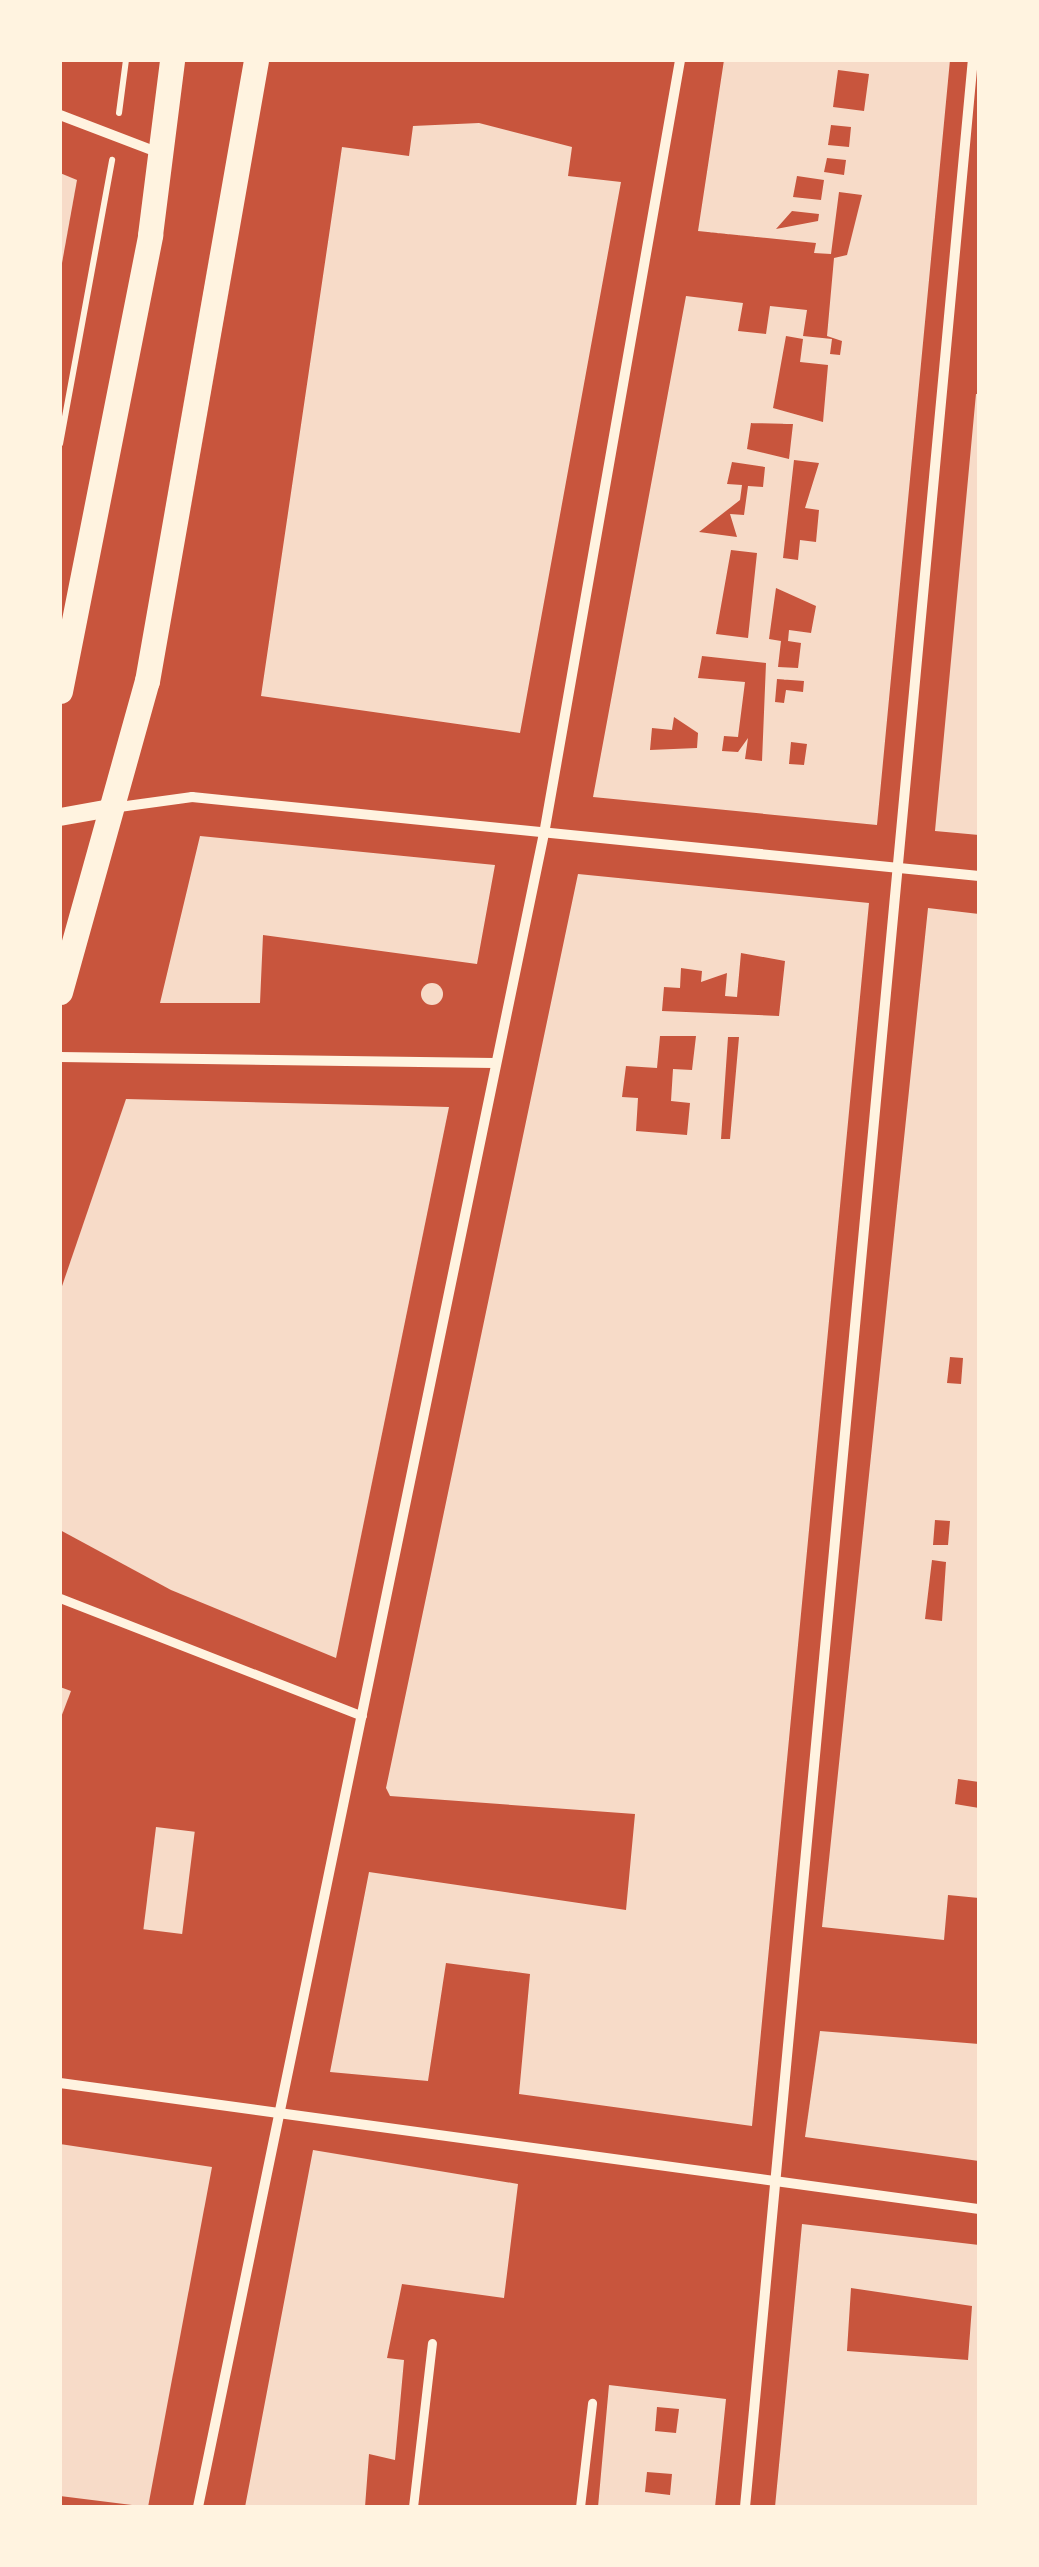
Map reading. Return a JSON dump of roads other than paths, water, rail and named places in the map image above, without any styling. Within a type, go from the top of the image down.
[{"type":"main road","points":[[61,685],[162,154],[172,60]]},
{"type":"main road","points":[[60,992],[147,682],[204,386],[256,60]]},
{"type":"street","points":[[198,2507],[544,834],[680,60]]},
{"type":"street","points":[[745,2507],[904,868],[973,60]]},
{"type":"street","points":[[60,115],[162,154]]},
{"type":"street","points":[[60,818],[192,797],[979,876]]},
{"type":"street","points":[[60,1056],[494,1063]]},
{"type":"street","points":[[60,1598],[362,1716]]},
{"type":"street","points":[[60,2082],[778,2178],[979,2209]]},
{"type":"street","points":[[413,2507],[432,2344]]},
{"type":"street","points":[[580,2507],[592,2403]]}]
